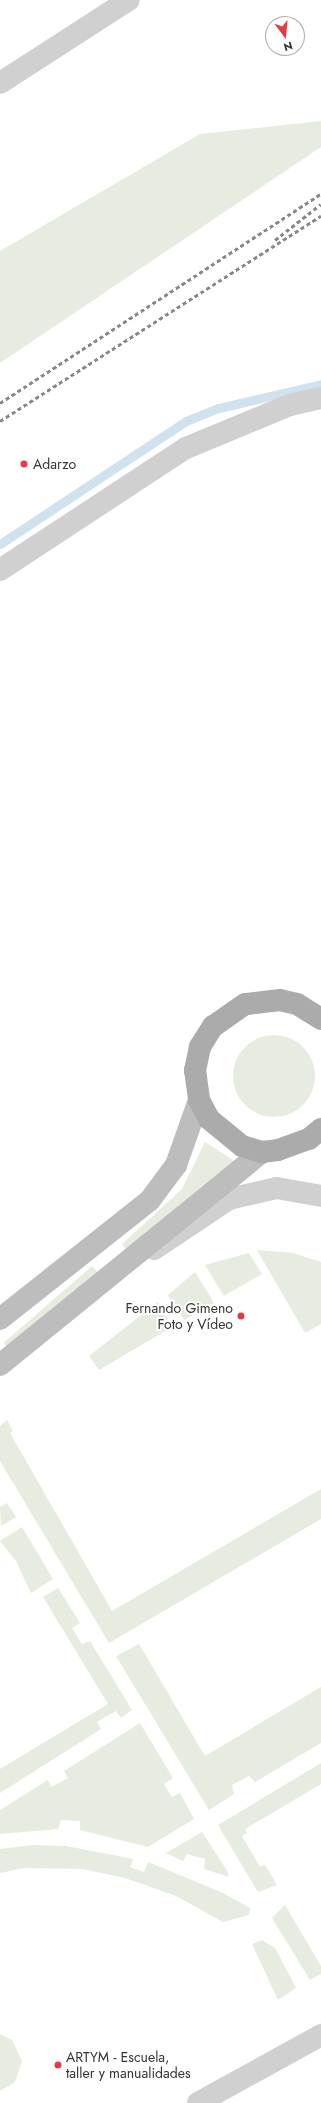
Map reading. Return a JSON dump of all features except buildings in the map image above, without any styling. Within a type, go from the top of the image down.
[{"type":"main road","points":[[0,1319],[150,1200],[176,1165],[199,1100],[195,1070],[200,1048],[213,1026],[231,1011],[266,999],[297,1004],[318,1015]]},
{"type":"main road","points":[[199,1100],[223,1134],[262,1152]]},
{"type":"main road","points":[[0,1365],[262,1152],[294,1146],[317,1138]]},
{"type":"street","points":[[0,83],[129,0]]},
{"type":"street","points":[[0,570],[186,448],[290,405],[321,398]]},
{"type":"street","points":[[116,1272],[229,1199],[277,1188],[296,1190],[321,1196]]},
{"type":"street","points":[[198,2103],[321,2034]]},
{"type":"shaded area","points":[[321,121],[321,147],[0,363],[0,251],[200,134]]},
{"type":"shaded area","points":[[274,1035],[290,1038],[303,1047],[312,1060],[315,1076],[312,1092],[303,1105],[290,1114],[274,1117],[258,1114],[245,1105],[236,1092],[233,1076],[236,1060],[245,1047],[258,1038]]},
{"type":"shaded area","points":[[205,1142],[236,1162],[127,1251],[122,1244],[182,1189]]},
{"type":"shaded area","points":[[257,1250],[293,1253],[321,1262],[321,1324],[305,1333]]},
{"type":"shaded area","points":[[249,1253],[262,1274],[224,1296],[205,1265]]},
{"type":"shaded area","points":[[92,1266],[98,1273],[10,1350],[4,1343]]},
{"type":"shaded area","points":[[195,1272],[214,1303],[184,1320],[168,1295]]},
{"type":"shaded area","points":[[158,1302],[172,1327],[99,1370],[89,1356]]},
{"type":"shaded area","points":[[7,1420],[13,1431],[10,1433],[112,1611],[321,1489],[321,1519],[109,1643],[0,1461],[0,1426]]},
{"type":"shaded area","points":[[7,1503],[16,1517],[1,1526],[0,1507]]},
{"type":"shaded area","points":[[22,1527],[53,1579],[31,1593],[16,1561],[0,1541]]},
{"type":"shaded area","points":[[58,1588],[80,1623],[72,1628],[82,1644],[90,1641],[132,1710],[121,1718],[116,1711],[97,1722],[101,1729],[0,1793],[0,1769],[108,1704],[43,1597]]},
{"type":"shaded area","points":[[139,1644],[205,1756],[321,1687],[321,1743],[255,1782],[249,1776],[232,1785],[234,1794],[209,1810],[116,1656]]},
{"type":"shaded area","points":[[140,1723],[173,1778],[164,1784],[172,1797],[180,1793],[194,1819],[148,1847],[80,1830],[80,1821],[61,1820],[58,1829],[0,1834],[0,1810],[48,1780],[51,1787],[68,1778],[64,1771]]},
{"type":"shaded area","points":[[321,1763],[321,1784],[245,1829],[247,1833],[242,1836],[260,1867],[265,1865],[277,1885],[258,1892],[218,1825]]},
{"type":"shaded area","points":[[202,1832],[228,1872],[229,1877],[204,1869],[205,1859],[187,1854],[183,1861],[166,1853]]},
{"type":"shaded area","points":[[33,1845],[66,1846],[133,1859],[130,1867],[144,1872],[148,1862],[221,1892],[250,1908],[249,1915],[223,1922],[176,1896],[125,1878],[83,1869],[25,1868],[0,1873],[0,1849]]},
{"type":"shaded area","points":[[285,1905],[321,1966],[321,1974],[310,1980],[272,1918]]},
{"type":"shaded area","points":[[262,1940],[275,1948],[296,1988],[278,2000],[252,1944]]},
{"type":"shaded area","points":[[0,2034],[12,2040],[22,2061],[15,2082],[0,2091]]},
{"type":"waterway","points":[[0,544],[186,421],[219,408],[321,384]]},
{"type":"railway","points":[[0,403],[321,194]]},
{"type":"railway","points":[[275,240],[321,204]]},
{"type":"railway","points":[[0,421],[321,216]]},
{"type":"place","name":"Adarzo","points":[[24,464]]},
{"type":"place","name":"Fernando Gimeno Foto y Vídeo","points":[[241,1316]]},
{"type":"place","name":"ARTYM - Escuela, taller y manualidades","points":[[58,2065]]}]
